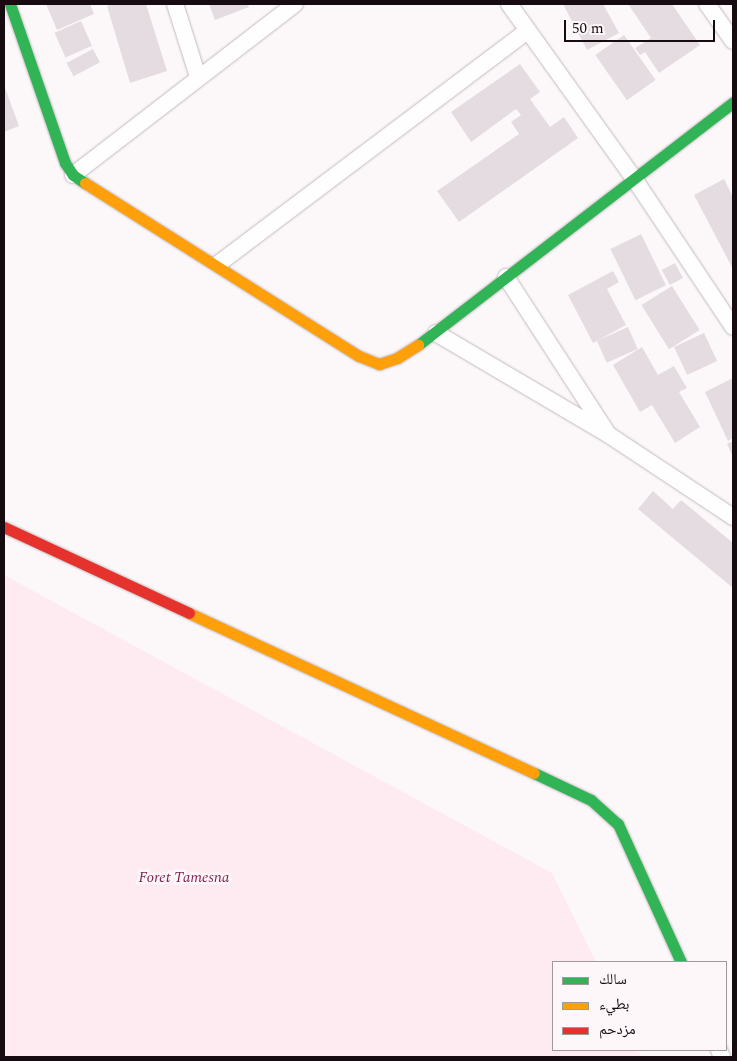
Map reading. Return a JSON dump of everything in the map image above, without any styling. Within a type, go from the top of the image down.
[{"type":"street","points":[[10,4],[65,163],[73,175],[218,264],[359,356],[379,364],[397,358],[436,334],[633,177],[733,102]]},
{"type":"street","points":[[175,4],[198,77]]},
{"type":"street","points":[[73,175],[295,4]]},
{"type":"street","points":[[509,4],[633,177],[733,327]]},
{"type":"street","points":[[707,4],[733,41]]},
{"type":"street","points":[[218,264],[528,30]]},
{"type":"street","points":[[506,277],[609,435]]},
{"type":"street","points":[[436,334],[609,435],[733,517]]},
{"type":"street","points":[[4,527],[592,800],[618,824],[628,842],[681,961]]},
{"type":"green space","name":"Foret Tamesna","points":[[4,575],[552,873],[596,961],[552,961],[552,1051],[639,1051],[642,1057],[4,1057]]},
{"type":"building","points":[[46,4],[90,4],[94,14],[57,30]]},
{"type":"building","points":[[114,4],[146,4],[167,71],[130,83],[107,6]]},
{"type":"building","points":[[209,4],[248,4],[249,7],[215,20]]},
{"type":"building","points":[[563,4],[603,4],[619,33],[587,50]]},
{"type":"building","points":[[628,4],[672,4],[700,45],[659,73],[645,52],[640,55],[635,48],[651,38]]},
{"type":"building","points":[[81,21],[92,46],[65,57],[55,33]]},
{"type":"building","points":[[624,35],[656,80],[627,100],[595,55]]},
{"type":"building","points":[[93,49],[100,62],[74,76],[67,63]]},
{"type":"building","points":[[520,64],[540,92],[530,99],[550,127],[564,117],[578,138],[459,222],[437,191],[519,134],[511,122],[521,115],[516,109],[471,142],[451,112]]},
{"type":"building","points":[[4,85],[19,126],[4,132]]},
{"type":"building","points":[[724,179],[733,197],[733,269],[694,195]]},
{"type":"building","points":[[641,234],[666,285],[635,300],[610,249]]},
{"type":"building","points":[[675,263],[683,278],[670,285],[662,270]]},
{"type":"building","points":[[613,271],[619,282],[607,289],[626,325],[593,343],[568,295]]},
{"type":"building","points":[[672,286],[700,330],[669,349],[641,305]]},
{"type":"building","points":[[628,327],[638,349],[607,363],[597,341]]},
{"type":"building","points":[[704,333],[717,361],[687,375],[674,347]]},
{"type":"building","points":[[642,347],[658,375],[674,366],[687,388],[679,392],[700,427],[675,443],[652,405],[640,412],[613,365]]},
{"type":"building","points":[[733,378],[733,438],[728,441],[705,392]]},
{"type":"building","points":[[733,441],[733,457],[727,444]]},
{"type":"building","points":[[653,491],[673,509],[681,500],[733,543],[733,588],[638,509]]},
{"type":"traffic: fast","points":[[10,4],[65,163],[73,175],[85,183]]},
{"type":"traffic: fast","points":[[418,345],[733,102]]},
{"type":"traffic: fast","points":[[534,773],[591,800],[618,824],[681,961]]},
{"type":"traffic: slow","points":[[85,183],[359,356],[379,364],[397,358],[418,345]]},
{"type":"traffic: slow","points":[[189,613],[534,773]]},
{"type":"traffic: jam","points":[[4,527],[189,613]]}]
